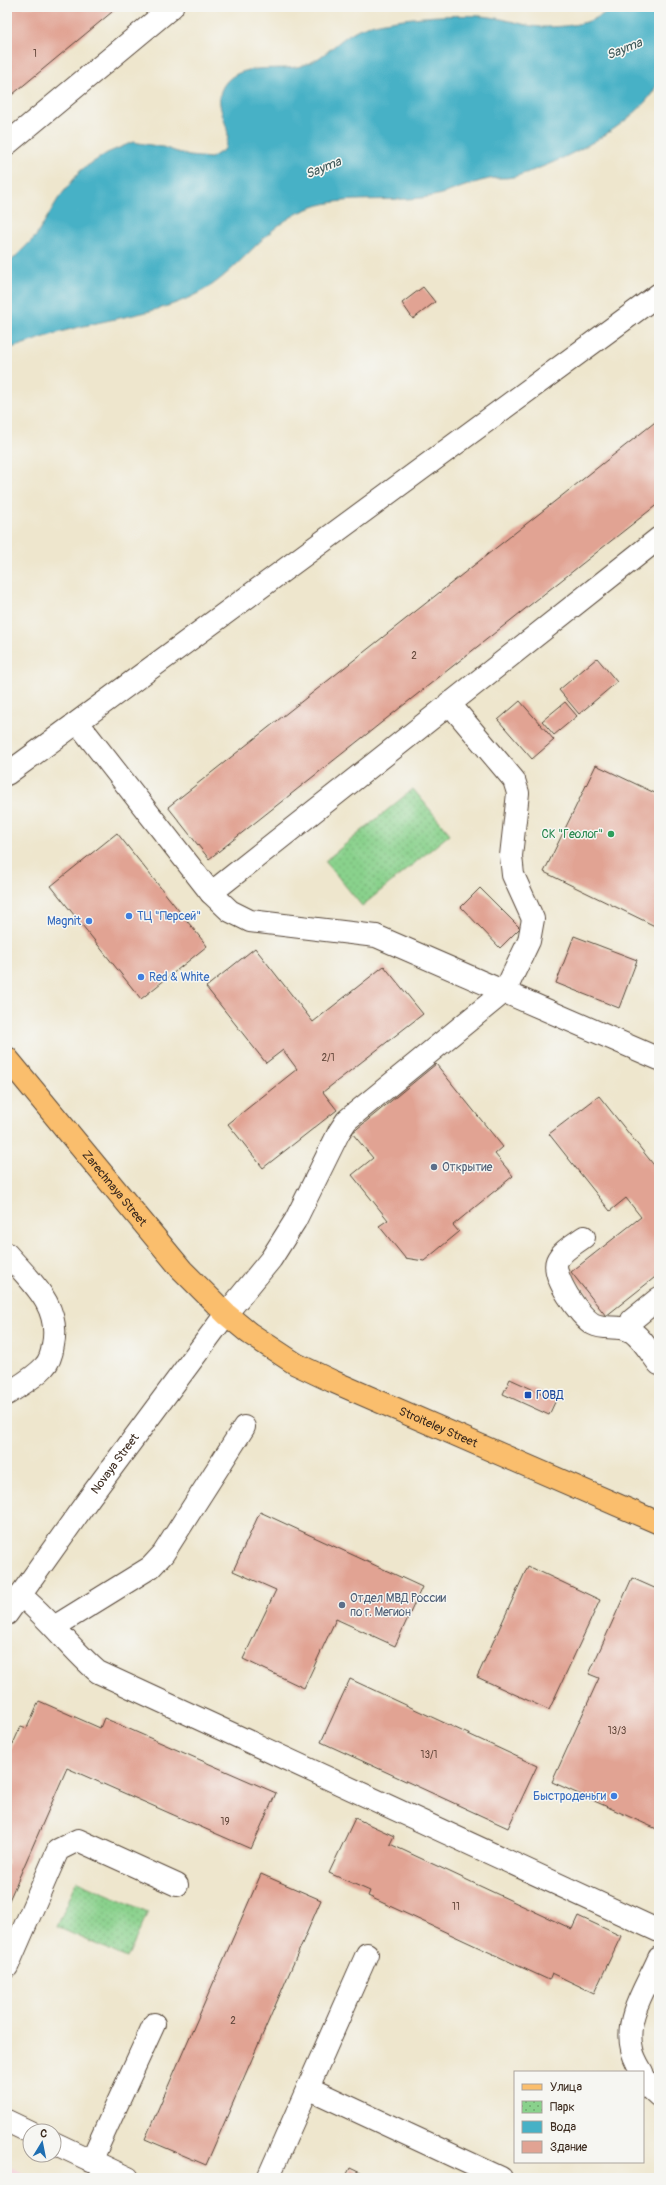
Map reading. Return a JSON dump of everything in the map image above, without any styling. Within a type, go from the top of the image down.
[{"type":"main road","name":"Zarechnaya Street","points":[[7,1058],[168,1254],[226,1314]]},
{"type":"main road","name":"Stroiteley Street","points":[[226,1314],[266,1346],[296,1364],[659,1523]]},
{"type":"street","points":[[7,144],[172,7]]},
{"type":"street","points":[[7,774],[659,294]]},
{"type":"street","points":[[211,893],[659,538]]},
{"type":"street","points":[[449,703],[514,780],[518,793],[511,856],[512,869],[513,875],[530,909],[533,919],[532,930],[505,991]]},
{"type":"street","points":[[78,723],[211,893],[230,911],[250,921],[376,936],[659,1059]]},
{"type":"street","name":"Novaya Street","points":[[7,1614],[90,1497],[226,1314],[285,1238],[347,1120],[505,991]]},
{"type":"street","points":[[584,1237],[560,1256],[556,1270],[558,1280],[586,1319],[592,1324],[600,1327],[628,1330],[637,1336],[659,1364]]},
{"type":"street","points":[[7,1254],[48,1303],[55,1323],[52,1354],[45,1366],[37,1374],[7,1394]]},
{"type":"street","points":[[628,1330],[632,1320],[659,1298]]},
{"type":"street","points":[[54,1627],[151,1567],[163,1554],[244,1427]]},
{"type":"street","points":[[20,1595],[42,1612],[78,1655],[98,1672],[659,1931]]},
{"type":"street","points":[[7,1967],[58,1850],[78,1840],[177,1885]]},
{"type":"street","points":[[268,2178],[367,1954]]},
{"type":"street","points":[[641,2071],[632,2050],[630,2032],[632,2016],[659,1958]]},
{"type":"street","points":[[91,2161],[154,2024]]},
{"type":"street","points":[[644,2077],[648,2086],[659,2096]]},
{"type":"street","points":[[308,2088],[502,2178]]},
{"type":"street","points":[[7,2121],[22,2128]]},
{"type":"street","points":[[62,2147],[128,2178]]},
{"type":"shaded area","points":[[7,2165],[34,2178],[7,2178]]},
{"type":"green space","points":[[413,789],[450,834],[362,906],[325,861]]},
{"type":"green space","points":[[77,1881],[148,1912],[127,1958],[57,1927]]},
{"type":"water","name":"Sayma","points":[[618,7],[659,7],[659,79],[651,95],[636,111],[618,126],[596,140],[551,163],[513,177],[489,179],[429,197],[333,202],[305,210],[292,217],[268,234],[224,276],[197,294],[182,301],[150,311],[56,333],[11,348],[7,352],[7,265],[36,236],[58,199],[81,170],[107,153],[133,142],[163,147],[189,156],[211,158],[225,149],[227,142],[228,135],[221,110],[220,98],[224,85],[231,78],[249,70],[292,68],[311,63],[358,29],[395,20],[462,15],[490,17],[541,27],[561,26],[575,25],[588,21]]},
{"type":"building","points":[[7,7],[118,7],[7,99]]},
{"type":"building","points":[[423,287],[435,302],[413,319],[402,303]]},
{"type":"building","points":[[659,419],[659,503],[209,859],[168,807]]},
{"type":"building","points":[[597,658],[617,682],[579,714],[559,690]]},
{"type":"building","points":[[520,701],[554,740],[532,759],[498,720]]},
{"type":"building","points":[[565,702],[577,716],[554,735],[542,721]]},
{"type":"building","name":"СК \"Геолог\"","points":[[596,765],[659,795],[659,928],[544,872]]},
{"type":"building","name":"ТЦ \"Персей\"","points":[[117,833],[207,946],[141,999],[51,886]]},
{"type":"building","points":[[480,888],[520,928],[500,948],[461,907]]},
{"type":"building","points":[[574,936],[637,960],[619,1008],[556,983]]},
{"type":"building","points":[[255,948],[313,1022],[384,966],[423,1014],[323,1092],[337,1110],[263,1168],[228,1124],[297,1069],[283,1050],[266,1063],[206,987]]},
{"type":"building","name":"Открытие","points":[[436,1064],[503,1147],[495,1154],[513,1176],[453,1225],[459,1232],[424,1261],[405,1258],[379,1226],[388,1220],[352,1175],[373,1158],[352,1133]]},
{"type":"building","points":[[599,1096],[657,1169],[659,1167],[659,1274],[606,1316],[571,1272],[641,1217],[626,1198],[610,1211],[549,1134]]},
{"type":"building","points":[[510,1379],[556,1400],[549,1415],[503,1394]]},
{"type":"building","name":"Отдел МВД России по г. Мегион","points":[[260,1512],[422,1587],[395,1646],[336,1619],[304,1688],[243,1659],[276,1590],[233,1571]]},
{"type":"building","points":[[528,1566],[600,1600],[549,1710],[477,1677]]},
{"type":"building","points":[[632,1578],[659,1590],[659,1830],[552,1782],[599,1678],[589,1674]]},
{"type":"building","points":[[350,1679],[537,1766],[508,1828],[321,1742]]},
{"type":"building","points":[[39,1701],[100,1728],[104,1718],[276,1793],[251,1849],[67,1768],[7,1905],[7,1757],[21,1726],[27,1728]]},
{"type":"building","points":[[355,1818],[394,1836],[390,1844],[572,1929],[578,1916],[621,1936],[594,1993],[552,1973],[549,1980],[368,1896],[370,1891],[329,1873]]},
{"type":"building","points":[[261,1874],[321,1900],[206,2165],[145,2139]]},
{"type":"building","points":[[350,2168],[371,2178],[345,2178]]},
{"type":"place","name":"СК \"Геолог\"","points":[[611,834]]},
{"type":"place","name":"ТЦ \"Персей\"","points":[[129,916]]},
{"type":"place","name":"Magnit","points":[[89,921]]},
{"type":"place","name":"Red & White","points":[[141,977]]},
{"type":"place","name":"Открытие","points":[[434,1167]]},
{"type":"place","name":"ГОВД","points":[[528,1395]]},
{"type":"place","name":"Отдел МВД России по г. Мегион","points":[[342,1605]]},
{"type":"place","name":"Быстроденьги","points":[[614,1796]]}]
